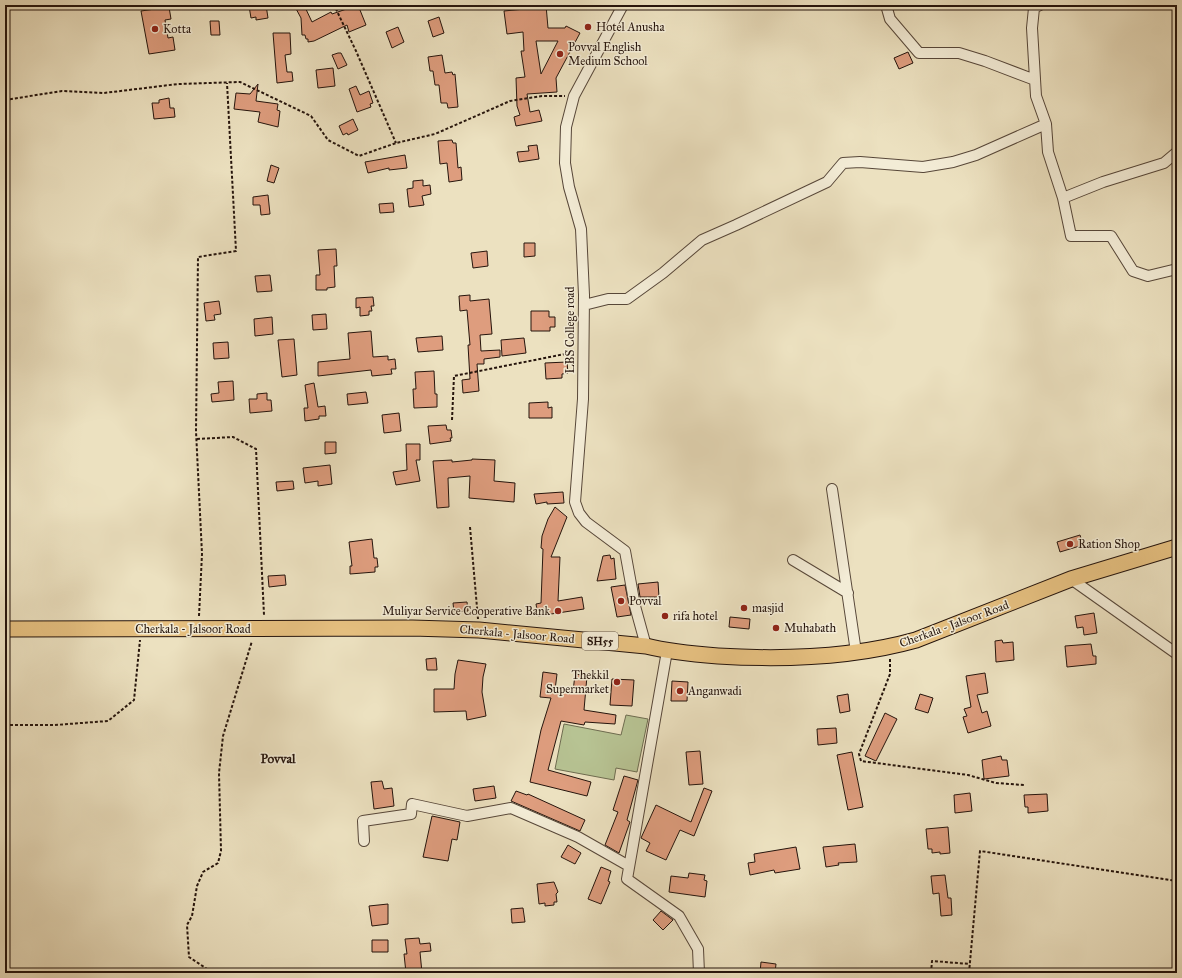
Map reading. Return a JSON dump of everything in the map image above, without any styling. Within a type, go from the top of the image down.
[{"type":"main road","name":"Cherkala - Jalsoor Road","points":[[5,629],[412,628],[479,630],[646,646],[667,652],[736,657],[792,658],[856,652],[889,647],[916,640],[1071,579],[1177,547]]},
{"type":"street","name":"LBS College road","points":[[623,5],[574,96],[566,127],[565,162],[569,187],[581,229],[584,305],[583,399],[575,502],[579,513],[586,522],[625,551],[635,606],[646,646]]},
{"type":"street","points":[[886,5],[890,19],[919,53],[959,54],[1035,80]]},
{"type":"street","points":[[1040,5],[1034,8],[1032,28],[1036,96],[1046,124],[1048,152],[1062,198],[1071,236],[1111,236],[1133,271],[1148,276],[1177,269]]},
{"type":"street","points":[[584,305],[608,299],[627,299],[663,273],[702,240],[827,182],[843,163],[860,162],[923,167],[954,162],[976,155],[1046,124]]},
{"type":"street","points":[[1062,198],[1103,182],[1164,163],[1177,152]]},
{"type":"street","points":[[832,489],[856,652]]},
{"type":"street","points":[[793,560],[848,593]]},
{"type":"street","points":[[1071,579],[1177,654]]},
{"type":"street","points":[[667,652],[627,879],[679,916],[698,949],[698,973]]},
{"type":"street","points":[[364,841],[363,821],[411,814],[412,804],[467,816],[511,808],[578,837],[629,866]]},
{"type":"path","points":[[343,5],[335,7],[396,143]]},
{"type":"path","points":[[5,100],[62,91],[104,93],[178,84],[240,82],[311,116],[328,140],[359,156],[396,143],[435,134],[510,101],[542,96],[574,96]]},
{"type":"path","points":[[199,629],[202,554],[197,439],[198,257],[236,251],[227,83]]},
{"type":"path","points":[[452,420],[454,376],[584,350]]},
{"type":"path","points":[[197,439],[232,437],[256,449],[260,629],[223,736],[219,773],[222,851],[218,863],[203,872],[197,886],[192,916],[187,925],[189,957],[211,973]]},
{"type":"path","points":[[470,527],[479,630]]},
{"type":"path","points":[[5,725],[55,725],[108,721],[134,700],[141,629]]},
{"type":"path","points":[[889,647],[890,674],[859,754],[861,761],[968,775],[996,783],[1024,785]]},
{"type":"path","points":[[969,973],[980,852],[1177,881]]},
{"type":"path","points":[[931,973],[932,961],[970,964]]},
{"type":"green space","points":[[626,715],[648,719],[637,772],[616,768],[614,780],[555,769],[564,724],[621,735]]},
{"type":"building","points":[[266,5],[268,18],[256,20],[256,17],[251,18],[249,6]]},
{"type":"building","points":[[294,5],[304,5],[312,22],[331,12],[332,14],[358,5],[366,25],[349,32],[347,25],[314,41],[308,42],[305,35],[302,35],[301,18]]},
{"type":"building","points":[[535,5],[546,5],[548,28],[565,28],[566,26],[580,33],[556,78],[557,92],[527,94],[530,112],[539,110],[542,121],[516,126],[514,117],[520,115],[517,106],[516,78],[525,77],[521,51],[524,51],[523,32],[507,34],[504,11],[535,8]],"holes":[[[536,41],[558,41],[541,74]]]},
{"type":"building","name":"Kotta","points":[[169,7],[171,19],[165,20],[168,38],[173,37],[175,50],[149,54],[141,11]]},
{"type":"building","points":[[439,17],[444,33],[433,37],[428,21]]},
{"type":"building","points":[[210,21],[219,21],[220,35],[211,35]]},
{"type":"building","points":[[398,27],[404,42],[392,48],[386,32]]},
{"type":"building","points":[[273,33],[290,33],[291,54],[285,55],[287,72],[292,72],[293,81],[277,83]]},
{"type":"building","points":[[908,52],[913,63],[899,69],[894,58]]},
{"type":"building","points":[[341,53],[347,65],[338,69],[332,55]]},
{"type":"building","points":[[442,55],[445,73],[452,72],[453,75],[455,74],[458,107],[448,108],[447,103],[441,103],[439,85],[435,85],[433,71],[430,71],[428,57]]},
{"type":"building","points":[[333,68],[335,86],[318,88],[316,70]]},
{"type":"building","points":[[258,84],[256,101],[278,104],[277,110],[280,111],[278,127],[258,122],[260,112],[234,109],[236,93],[250,94]]},
{"type":"building","points":[[356,86],[360,95],[369,91],[373,103],[370,104],[371,107],[357,112],[349,89]]},
{"type":"building","points":[[169,98],[170,108],[174,108],[175,117],[154,119],[152,103],[159,103],[159,100]]},
{"type":"building","points":[[353,119],[358,130],[348,135],[347,133],[343,135],[339,126]]},
{"type":"building","points":[[452,140],[453,143],[456,143],[458,168],[461,167],[462,180],[449,182],[447,163],[440,164],[438,141]]},
{"type":"building","points":[[537,145],[539,159],[519,162],[517,152],[529,151],[528,146]]},
{"type":"building","points":[[405,155],[407,168],[389,170],[389,168],[368,173],[365,162]]},
{"type":"building","points":[[271,165],[279,168],[274,183],[267,181]]},
{"type":"building","points":[[423,180],[423,186],[430,185],[431,194],[422,196],[424,205],[409,207],[407,189],[413,188],[413,181]]},
{"type":"building","points":[[268,195],[270,214],[261,215],[260,205],[253,205],[253,197]]},
{"type":"building","points":[[393,203],[394,212],[380,213],[379,204]]},
{"type":"building","points":[[524,243],[535,243],[535,256],[524,257]]},
{"type":"building","points":[[336,249],[337,266],[334,266],[335,287],[327,288],[327,290],[316,290],[316,275],[320,275],[318,250]]},
{"type":"building","points":[[487,251],[488,266],[473,268],[471,253]]},
{"type":"building","points":[[270,275],[272,291],[257,292],[255,276]]},
{"type":"building","points":[[470,295],[470,301],[489,299],[492,334],[480,335],[481,351],[500,350],[500,357],[484,359],[484,364],[477,364],[479,391],[463,393],[462,380],[470,379],[468,345],[470,345],[467,310],[460,311],[459,296]]},
{"type":"building","points":[[373,297],[374,306],[371,306],[372,311],[369,311],[369,315],[360,316],[360,307],[356,308],[356,298]]},
{"type":"building","points":[[219,301],[221,314],[214,315],[215,320],[206,321],[204,303]]},
{"type":"building","points":[[531,311],[549,311],[549,317],[555,317],[555,327],[550,327],[550,331],[531,331]]},
{"type":"building","points":[[326,314],[327,329],[313,330],[312,315]]},
{"type":"building","points":[[272,317],[273,334],[255,336],[254,319]]},
{"type":"building","points":[[371,331],[373,357],[388,356],[388,360],[395,359],[396,369],[391,369],[392,374],[372,376],[371,370],[318,376],[318,362],[350,359],[348,333]]},
{"type":"building","points":[[442,336],[443,350],[418,352],[416,338]]},
{"type":"building","points":[[524,338],[526,353],[502,356],[501,340]]},
{"type":"building","points":[[294,339],[297,375],[282,377],[278,340]]},
{"type":"building","points":[[228,342],[229,358],[214,359],[213,343]]},
{"type":"building","points":[[567,362],[568,373],[562,374],[562,378],[546,379],[545,363]]},
{"type":"building","points":[[434,371],[437,407],[414,408],[413,389],[416,389],[415,372]]},
{"type":"building","points":[[233,381],[234,400],[212,402],[211,394],[219,393],[218,382]]},
{"type":"building","points":[[314,383],[318,407],[325,406],[326,416],[319,416],[319,419],[305,421],[304,408],[308,408],[305,385]]},
{"type":"building","points":[[366,392],[368,403],[348,405],[347,394]]},
{"type":"building","points":[[267,393],[267,400],[271,400],[272,411],[250,413],[249,399],[257,399],[257,394]]},
{"type":"building","points":[[548,402],[548,408],[552,407],[552,418],[529,418],[529,403]]},
{"type":"building","points":[[399,413],[401,431],[384,433],[382,415]]},
{"type":"building","points":[[446,425],[447,430],[451,430],[451,441],[430,444],[428,426]]},
{"type":"building","points":[[325,442],[336,442],[336,453],[325,454]]},
{"type":"building","points":[[406,444],[420,444],[420,460],[416,460],[420,481],[396,485],[393,472],[407,470]]},
{"type":"building","points":[[472,459],[495,460],[494,481],[515,483],[514,502],[469,498],[470,476],[448,478],[449,507],[437,508],[433,461],[452,460],[452,462]]},
{"type":"building","points":[[330,465],[332,484],[318,486],[318,481],[305,483],[303,468]]},
{"type":"building","points":[[293,481],[294,489],[277,491],[276,482]]},
{"type":"building","points":[[563,492],[564,503],[547,504],[547,502],[536,504],[534,494]]},
{"type":"building","points":[[555,507],[567,517],[551,557],[560,557],[558,601],[582,597],[584,609],[538,616],[536,604],[541,603],[542,536],[548,519]]},
{"type":"building","name":"Ration Shop","points":[[1080,535],[1083,545],[1060,552],[1057,542]]},
{"type":"building","points":[[372,539],[374,558],[377,558],[378,567],[375,567],[375,572],[350,574],[350,566],[352,566],[349,542]]},
{"type":"building","points":[[610,555],[611,559],[614,558],[616,579],[597,581],[603,556]]},
{"type":"building","points":[[285,575],[286,585],[269,587],[268,576]]},
{"type":"building","points":[[658,582],[659,597],[640,597],[638,584]]},
{"type":"building","name":"Povval","points":[[625,585],[631,615],[617,617],[611,587]]},
{"type":"building","points":[[467,602],[468,611],[454,612],[453,603]]},
{"type":"building","points":[[1094,613],[1097,633],[1084,635],[1083,627],[1077,628],[1075,616]]},
{"type":"building","points":[[730,617],[750,619],[749,629],[729,627]]},
{"type":"building","points":[[1002,640],[1003,643],[1013,642],[1014,660],[996,662],[995,641]]},
{"type":"building","points":[[1091,644],[1093,656],[1096,656],[1096,664],[1067,667],[1065,646]]},
{"type":"building","points":[[436,658],[437,670],[427,670],[426,659]]},
{"type":"building","points":[[458,660],[486,664],[482,692],[486,716],[467,720],[466,711],[434,712],[434,689],[454,689]]},
{"type":"building","points":[[543,672],[557,674],[555,690],[573,692],[575,674],[587,676],[584,710],[616,715],[615,724],[585,722],[584,725],[561,721],[548,770],[591,782],[587,796],[530,782],[541,730],[551,698],[540,697]]},
{"type":"building","points":[[985,673],[988,693],[977,695],[982,713],[987,711],[991,726],[968,733],[963,717],[967,716],[964,709],[971,707],[966,676]]},
{"type":"building","points":[[612,679],[634,680],[632,706],[610,705]]},
{"type":"building","name":"Anganwadi","points":[[672,681],[688,682],[687,701],[671,701]]},
{"type":"building","points":[[848,694],[850,711],[840,713],[837,696]]},
{"type":"building","points":[[920,694],[933,698],[928,713],[915,709]]},
{"type":"building","points":[[885,713],[897,719],[876,761],[865,756]]},
{"type":"building","points":[[836,728],[837,743],[818,745],[817,729]]},
{"type":"building","points":[[700,751],[703,784],[689,785],[686,752]]},
{"type":"building","points":[[852,752],[863,807],[848,810],[837,755]]},
{"type":"building","points":[[1001,756],[1002,760],[1007,760],[1009,776],[984,779],[982,760]]},
{"type":"building","points":[[624,776],[638,780],[627,820],[630,822],[619,853],[605,845],[618,812],[613,810]]},
{"type":"building","points":[[382,781],[384,789],[392,788],[394,806],[374,809],[371,782]]},
{"type":"building","points":[[494,786],[496,798],[475,801],[473,789]]},
{"type":"building","points":[[704,788],[712,791],[694,836],[680,830],[666,860],[646,851],[650,843],[641,838],[656,805],[691,822]]},
{"type":"building","points":[[516,791],[527,795],[528,794],[585,820],[580,831],[511,801]]},
{"type":"building","points":[[970,793],[972,811],[955,813],[954,795]]},
{"type":"building","points":[[1047,794],[1048,811],[1028,813],[1028,807],[1025,807],[1024,795]]},
{"type":"building","points":[[432,816],[460,822],[457,840],[452,839],[448,861],[423,857]]},
{"type":"building","points":[[948,827],[950,853],[932,853],[932,849],[928,849],[926,829]]},
{"type":"building","points":[[855,844],[857,862],[838,863],[839,865],[826,867],[823,847]]},
{"type":"building","points":[[568,845],[581,853],[575,864],[561,857]]},
{"type":"building","points":[[796,847],[800,869],[775,873],[774,870],[750,875],[748,863],[755,862],[754,854]]},
{"type":"building","points":[[601,867],[611,871],[608,881],[610,882],[601,904],[588,899]]},
{"type":"building","points":[[689,873],[705,875],[704,880],[707,881],[705,897],[669,892],[671,876],[688,878]]},
{"type":"building","points":[[945,875],[948,898],[951,898],[952,915],[941,916],[939,893],[933,894],[931,876]]},
{"type":"building","points":[[554,882],[558,892],[556,894],[557,902],[554,902],[554,905],[545,906],[545,903],[539,904],[537,884]]},
{"type":"building","points":[[388,904],[388,924],[372,926],[369,906]]},
{"type":"building","points":[[523,908],[525,922],[512,923],[511,909]]},
{"type":"building","points":[[661,911],[673,920],[663,930],[653,920]]},
{"type":"building","points":[[419,938],[420,944],[430,943],[431,951],[420,952],[422,973],[406,973],[404,954],[407,954],[405,939]]},
{"type":"building","points":[[372,940],[388,940],[388,952],[372,952]]},
{"type":"building","points":[[761,962],[776,964],[775,973],[760,973]]},
{"type":"place","name":"Hotel Anusha","points":[[588,27]]},
{"type":"place","name":"Kotta","points":[[155,29]]},
{"type":"place","name":"Povval English Medium School","points":[[560,54]]},
{"type":"place","name":"Ration Shop","points":[[1070,544]]},
{"type":"place","name":"Povval","points":[[621,601]]},
{"type":"place","name":"masjid","points":[[744,608]]},
{"type":"place","name":"Muliyar Service Cooperative Bank","points":[[558,611]]},
{"type":"place","name":"rifa hotel","points":[[665,616]]},
{"type":"place","name":"Muhabath","points":[[776,628]]},
{"type":"place","name":"Thekkil Supermarket","points":[[617,682]]},
{"type":"place","name":"Anganwadi","points":[[680,691]]},
{"type":"district","name":"Povval","points":[[278,759]]}]
